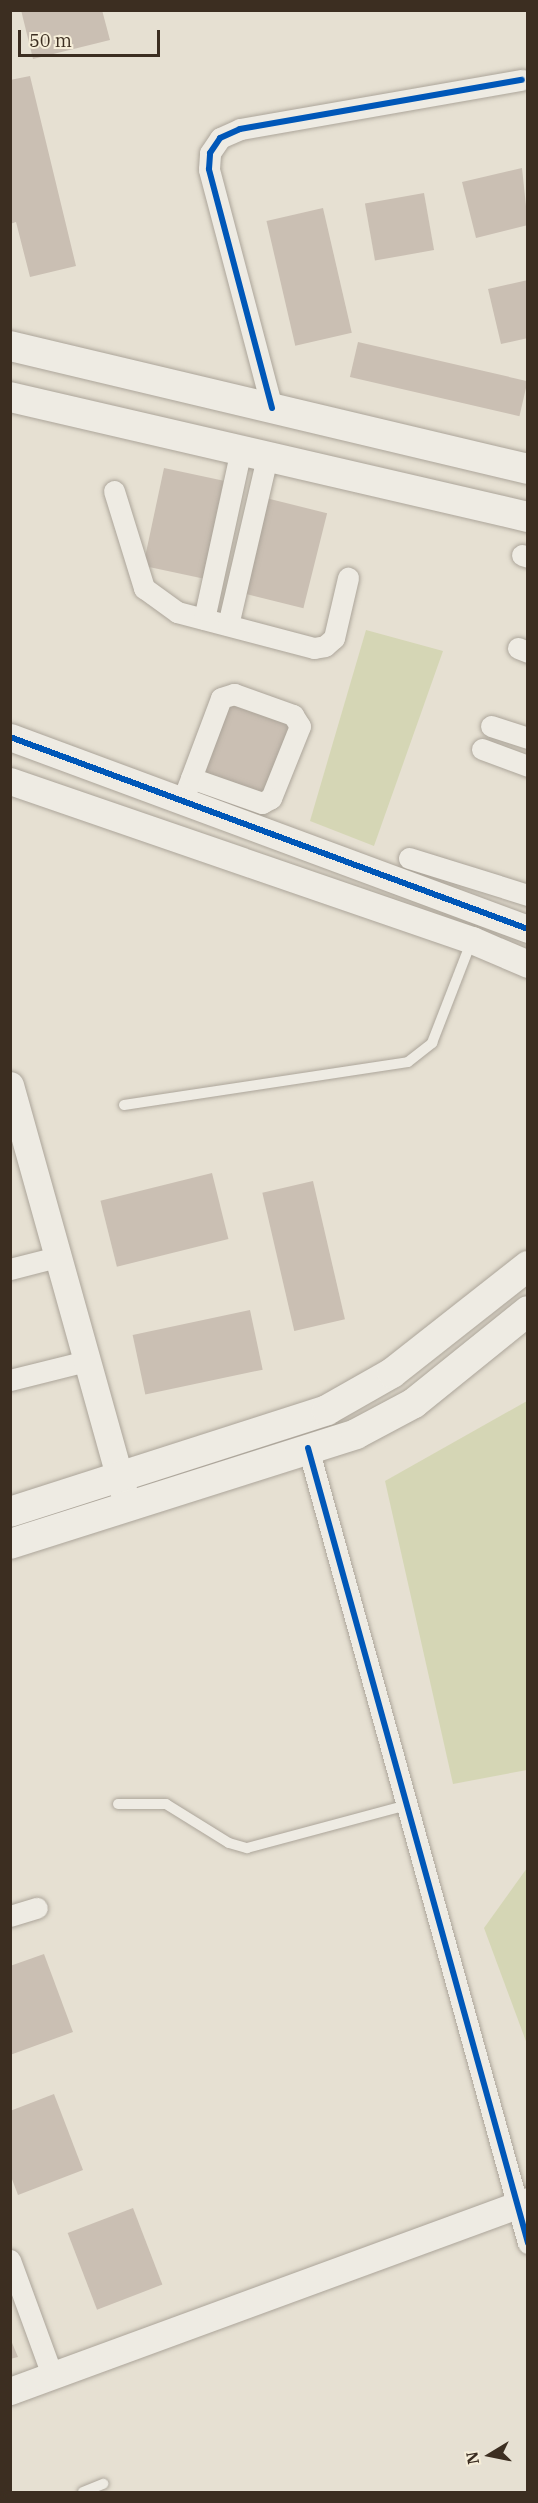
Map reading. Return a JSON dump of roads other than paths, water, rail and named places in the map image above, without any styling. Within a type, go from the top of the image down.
[{"type":"main road","points":[[10,346],[528,469]]},
{"type":"main road","points":[[10,397],[528,517]]},
{"type":"main road","points":[[10,1512],[327,1410],[392,1373],[528,1266]]},
{"type":"main road","points":[[10,1544],[356,1434],[414,1403],[528,1311]]},
{"type":"street","points":[[272,408],[209,169],[210,153],[220,138],[240,129],[522,80]]},
{"type":"street","points":[[204,619],[254,454]]},
{"type":"street","points":[[228,626],[254,454]]},
{"type":"street","points":[[114,491],[144,588],[157,603],[228,626],[325,646],[334,638],[348,578]]},
{"type":"street","points":[[10,737],[187,788],[262,803],[271,798],[300,726],[293,715],[234,694],[221,698],[187,788]]},
{"type":"street","points":[[491,726],[528,738]]},
{"type":"street","points":[[482,749],[528,766]]},
{"type":"street","points":[[10,781],[472,940],[528,964]]},
{"type":"street","points":[[187,788],[528,929]]},
{"type":"street","points":[[409,858],[528,895]]},
{"type":"street","points":[[10,1085],[19,1152],[57,1257],[128,1506]]},
{"type":"street","points":[[10,1269],[57,1257]]},
{"type":"street","points":[[10,1380],[86,1361]]},
{"type":"street","points":[[308,1448],[407,1805],[522,2202],[528,2243]]},
{"type":"street","points":[[10,1916],[37,1908]]},
{"type":"street","points":[[10,2391],[522,2202]]},
{"type":"street","points":[[10,2260],[52,2375]]},
{"type":"lane","points":[[124,1105],[408,1062],[432,1043],[472,940]]},
{"type":"lane","points":[[118,1804],[166,1804],[229,1843],[247,1848],[407,1805]]},
{"type":"lane","points":[[83,2493],[103,2484]]}]
